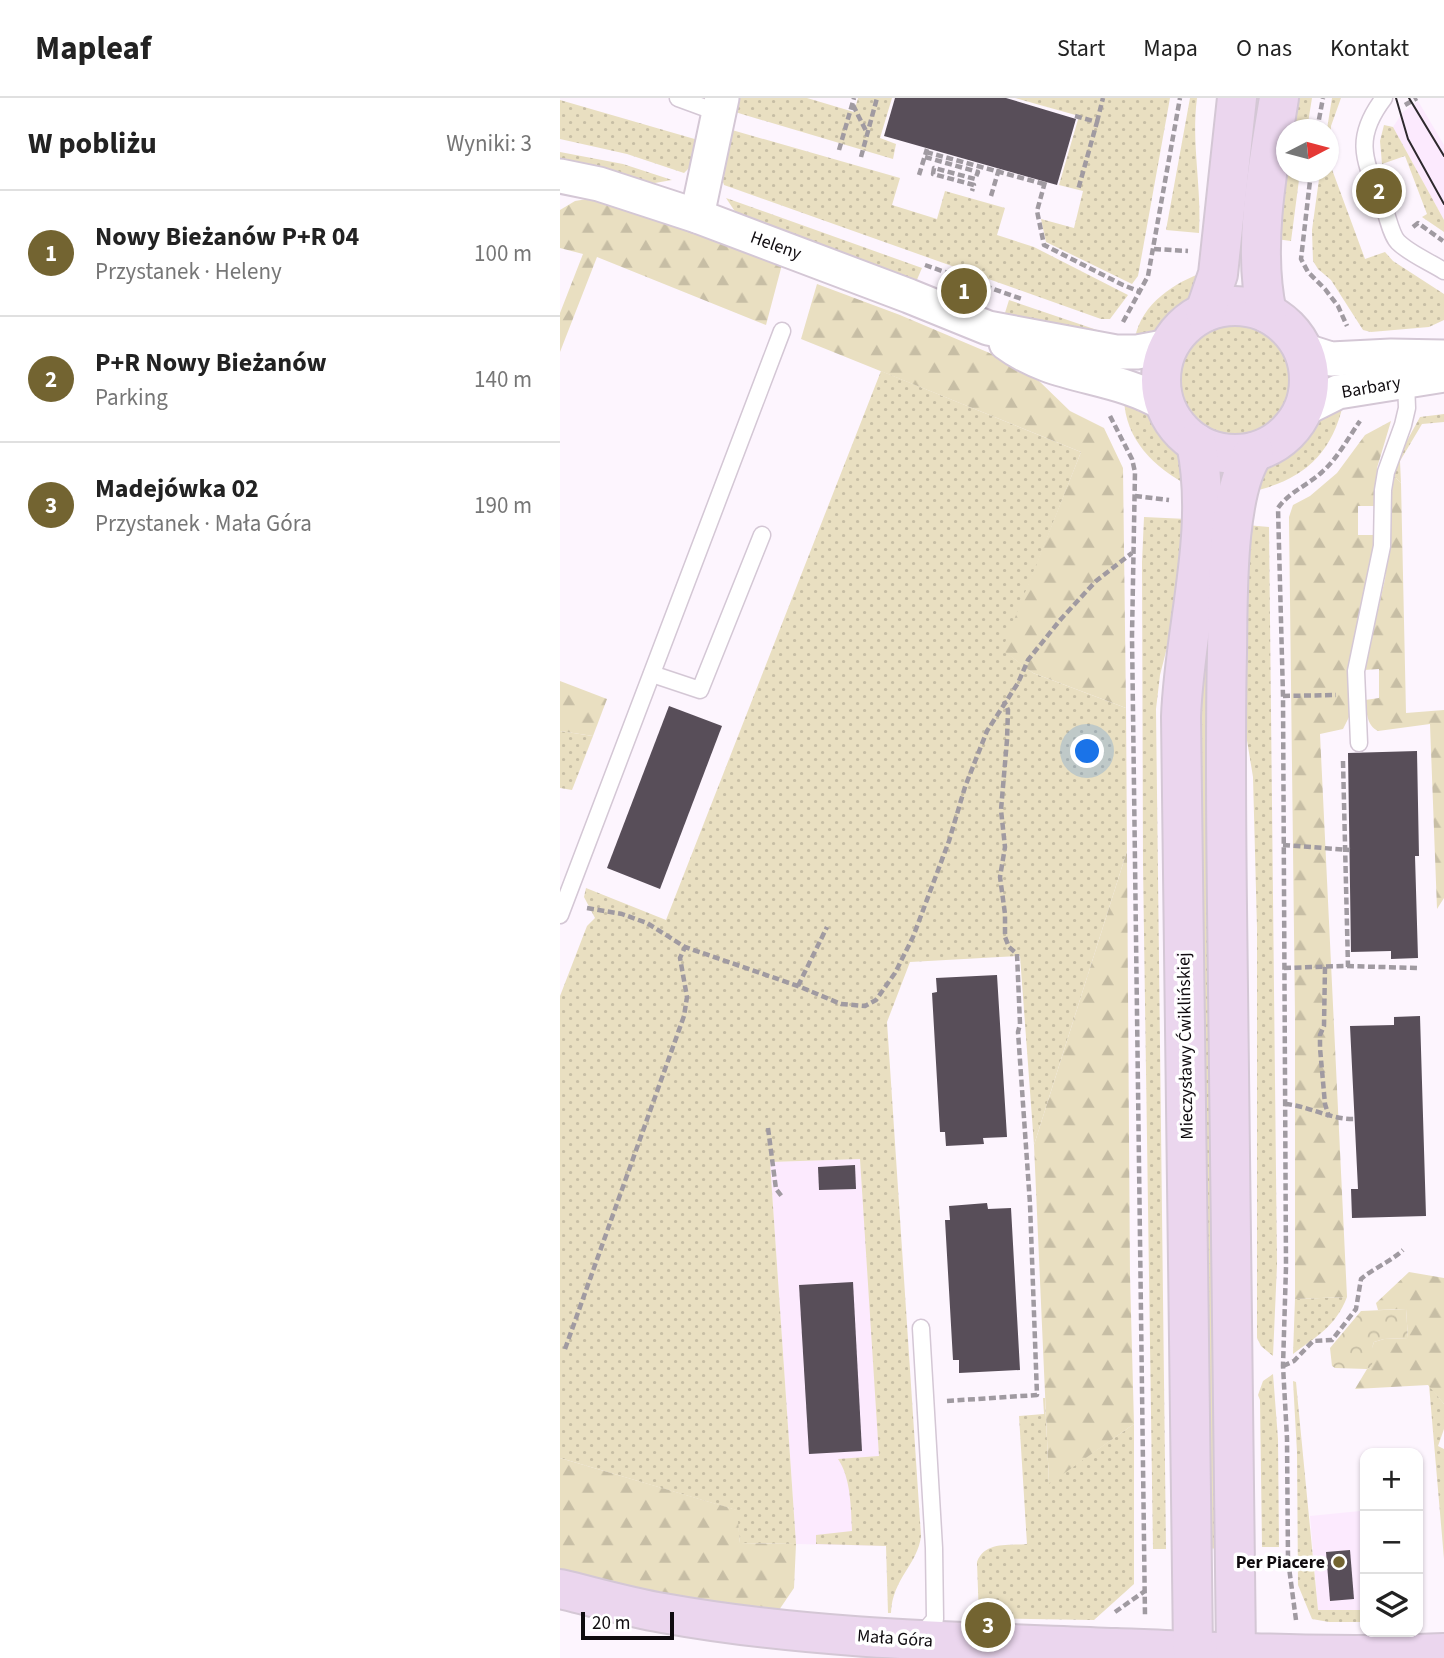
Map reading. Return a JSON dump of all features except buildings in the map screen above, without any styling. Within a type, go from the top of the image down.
[{"type":"street","points":[[1205,312],[1218,274],[1237,98]]},
{"type":"street","points":[[1267,313],[1262,280],[1263,230],[1279,98]]},
{"type":"street","points":[[696,216],[721,106]]},
{"type":"street","name":"Heleny","points":[[560,176],[599,184],[696,216],[988,328],[1116,352],[1137,352],[1169,346]]},
{"type":"street","points":[[1230,306],[1267,313],[1288,329],[1303,350],[1309,380],[1302,410],[1278,440],[1254,452],[1230,454],[1196,443],[1177,426],[1164,404],[1161,375],[1169,346],[1184,326],[1205,312],[1230,306]]},
{"type":"street","name":"Heleny","points":[[988,328],[1012,346],[1045,363],[1072,374],[1128,386],[1164,404]]},
{"type":"street","name":"Barbary","points":[[1303,350],[1331,359],[1444,357]]},
{"type":"street","name":"Barbary","points":[[1302,410],[1338,392],[1444,375]]},
{"type":"street","name":"Mieczysławy Ćwiklińskiej","points":[[1193,1650],[1181,717],[1202,504],[1201,468],[1196,443]]},
{"type":"street","points":[[1236,1651],[1230,1367],[1225,703],[1229,575],[1235,506],[1245,465],[1254,452]]},
{"type":"street","name":"Mała Góra","points":[[560,1589],[663,1613],[810,1633],[918,1640],[1397,1657],[1444,1653]]},
{"type":"lane","points":[[678,98],[721,106]]},
{"type":"lane","points":[[1384,98],[1369,120],[1365,132],[1368,167],[1397,241],[1444,271]]},
{"type":"lane","points":[[561,911],[782,331]]},
{"type":"lane","points":[[1359,743],[1356,671],[1382,546],[1386,472],[1404,425],[1407,408],[1406,382]]},
{"type":"lane","points":[[652,674],[700,690],[762,535]]},
{"type":"lane","points":[[918,1640],[935,1619],[921,1328]]},
{"type":"path","points":[[861,157],[877,98]]},
{"type":"path","points":[[1078,190],[1103,98]]},
{"type":"path","points":[[1119,331],[1148,276],[1180,98]]},
{"type":"path","points":[[1319,119],[1323,98]]},
{"type":"path","points":[[853,101],[867,132]]},
{"type":"path","points":[[839,150],[853,101]]},
{"type":"path","points":[[1075,116],[1097,122]]},
{"type":"path","points":[[926,153],[1045,183],[1037,211],[1044,245],[1141,292]]},
{"type":"path","points":[[919,175],[926,153]]},
{"type":"path","points":[[926,153],[978,172],[975,179],[934,168],[933,174],[974,185],[972,191]]},
{"type":"path","points":[[991,196],[998,170]]},
{"type":"path","points":[[1310,182],[1301,259],[1308,272],[1338,306],[1348,329]]},
{"type":"path","points":[[1154,249],[1201,253]]},
{"type":"path","points":[[1297,1626],[1288,1560],[1287,1438],[1283,1366],[1286,1268],[1283,696],[1278,508],[1284,499],[1324,471],[1337,456],[1360,422],[1359,410]]},
{"type":"path","points":[[1107,411],[1132,460],[1135,472],[1133,552],[1145,1590]]},
{"type":"path","points":[[1135,496],[1180,502]]},
{"type":"path","points":[[561,911],[598,908],[622,914],[647,923],[685,947],[798,986],[841,1004],[865,1006],[876,1000],[895,973],[913,937],[950,841],[965,787],[987,731],[1004,701],[1018,682],[1028,660],[1061,619],[1096,580],[1133,552]]},
{"type":"path","points":[[1283,696],[1334,695]]},
{"type":"path","points":[[925,1402],[1037,1395],[1030,1204],[1018,1032],[1020,1024],[1017,954],[1005,937],[1000,877],[1005,847],[1001,810],[1008,710],[1004,701]]},
{"type":"path","points":[[1343,754],[1348,967]]},
{"type":"path","points":[[1283,845],[1350,850]]},
{"type":"path","points":[[798,986],[827,926]]},
{"type":"path","points":[[565,1349],[684,1016],[687,997],[680,958],[685,947]]},
{"type":"path","points":[[1325,967],[1324,1026],[1320,1035],[1320,1048],[1325,1104],[1329,1117]]},
{"type":"path","points":[[1284,968],[1419,968]]},
{"type":"path","points":[[1285,1104],[1329,1117],[1356,1119]]},
{"type":"path","points":[[768,1128],[776,1189],[783,1198]]},
{"type":"path","points":[[1283,1366],[1294,1361],[1312,1341],[1332,1340],[1345,1327],[1356,1309],[1360,1279],[1373,1269],[1390,1262],[1403,1251]]},
{"type":"path","points":[[1259,1560],[1288,1560],[1315,1565]]},
{"type":"shaded area","points":[[1418,101],[1444,145],[1444,220],[1393,127],[1403,112]]},
{"type":"shaded area","points":[[860,1159],[886,1546],[796,1544],[770,1162]]},
{"type":"shaded area","points":[[1360,1511],[1360,1610],[1318,1611],[1310,1516]]},
{"type":"green space","points":[[738,98],[807,98],[854,112],[858,98],[892,98],[880,138],[896,144],[893,159],[735,112]]},
{"type":"green space","points":[[1015,98],[1170,98],[1138,276],[1132,284],[1046,242],[1041,219],[1074,228],[1083,191],[1059,185],[1079,116]]},
{"type":"green space","points":[[1190,98],[1197,98],[1195,132],[1199,233],[1166,230]]},
{"type":"green space","points":[[1290,98],[1312,98],[1309,119],[1288,119]]},
{"type":"green space","points":[[1332,98],[1341,98],[1334,119],[1329,119]]},
{"type":"green space","points":[[560,100],[698,140],[693,164],[684,173],[627,154],[560,139]]},
{"type":"green space","points":[[1384,125],[1393,127],[1444,220],[1444,232],[1422,217],[1427,214],[1405,156],[1382,164],[1380,141]]},
{"type":"green space","points":[[732,130],[900,178],[892,205],[937,219],[945,191],[1005,208],[997,235],[1034,247],[1128,295],[1110,319],[1101,319],[724,185],[721,176]]},
{"type":"green space","points":[[560,152],[623,164],[672,180],[649,184],[560,162]]},
{"type":"green space","points":[[1282,182],[1299,182],[1291,241],[1276,239]]},
{"type":"green space","points":[[1319,182],[1337,182],[1365,259],[1385,252],[1393,261],[1444,294],[1444,320],[1429,327],[1371,332],[1363,330],[1331,280],[1313,261],[1312,230]]},
{"type":"green space","points":[[726,198],[922,268],[916,282],[736,213]]},
{"type":"green space","points":[[575,201],[605,201],[784,257],[766,325],[597,257],[560,352],[560,313],[583,254],[560,248],[560,210]]},
{"type":"green space","points":[[1206,271],[1194,299],[1181,315],[1159,329],[1135,338],[1145,314],[1161,296],[1171,288]]},
{"type":"green space","points":[[817,284],[900,315],[999,357],[1039,381],[1070,411],[1104,428],[1123,468],[1126,708],[1033,673],[1002,650],[1081,452],[801,339]]},
{"type":"green space","points":[[1009,300],[1100,331],[1099,337],[1004,316]]},
{"type":"green space","points":[[1236,325],[1257,329],[1276,341],[1288,360],[1292,381],[1288,402],[1276,421],[1257,433],[1236,437],[1215,433],[1196,421],[1184,402],[1180,381],[1184,360],[1196,341],[1215,329]]},
{"type":"green space","points":[[881,371],[1081,452],[1003,650],[1033,673],[1126,708],[1127,851],[1034,1145],[1020,956],[910,962],[887,1022],[921,1536],[915,1555],[892,1601],[891,1613],[888,1613],[886,1546],[816,1544],[816,1535],[852,1531],[848,1484],[838,1459],[879,1456],[860,1159],[770,1162],[796,1544],[740,1543],[736,1510],[560,1458],[560,996],[587,926],[595,918],[584,897],[586,888],[666,920]]},
{"type":"green space","points":[[1124,398],[1149,415],[1167,435],[1180,457],[1189,486],[1164,470],[1144,451],[1130,427]]},
{"type":"green space","points":[[1343,405],[1331,439],[1311,464],[1284,481],[1250,492],[1254,480],[1291,448],[1313,422]]},
{"type":"green space","points":[[1444,414],[1444,422],[1422,424],[1400,461],[1401,483],[1393,475],[1397,459],[1420,417]]},
{"type":"green space","points":[[1391,421],[1377,468],[1376,506],[1358,506],[1358,535],[1376,535],[1348,666],[1349,717],[1343,729],[1320,734],[1347,1297],[1295,1299],[1295,1015],[1289,517],[1293,505],[1310,496],[1337,473],[1365,435]]},
{"type":"green space","points":[[1393,475],[1401,483],[1406,713],[1444,710],[1444,898],[1437,909],[1430,724],[1378,731],[1369,722],[1365,700],[1379,698],[1379,669],[1364,670],[1385,579]]},
{"type":"green space","points":[[1144,517],[1187,519],[1179,600],[1160,675],[1156,709],[1166,1549],[1153,1549],[1143,865]]},
{"type":"green space","points":[[1210,522],[1225,1548],[1203,1549],[1194,722]]},
{"type":"green space","points":[[1246,525],[1269,527],[1277,1265],[1273,1356],[1261,1346],[1257,1338],[1257,928],[1253,777],[1243,716]]},
{"type":"green space","points":[[560,681],[607,699],[593,736],[560,731]]},
{"type":"green space","points":[[560,731],[593,736],[572,790],[560,788]]},
{"type":"green space","points":[[1127,851],[1130,1276],[1134,1424],[1049,1484],[1034,1145]]},
{"type":"green space","points":[[1409,1272],[1444,1278],[1444,1404],[1428,1385],[1355,1389],[1371,1367],[1374,1342],[1408,1338],[1406,1309],[1378,1310],[1376,1303]]},
{"type":"green space","points":[[1347,1297],[1331,1323],[1293,1354],[1295,1299]]},
{"type":"green space","points":[[1406,1309],[1408,1338],[1374,1342],[1371,1367],[1367,1369],[1332,1366],[1330,1348],[1361,1311]]},
{"type":"green space","points":[[1273,1374],[1278,1439],[1279,1547],[1262,1547],[1258,1395],[1263,1381]]},
{"type":"green space","points":[[1293,1381],[1296,1382],[1318,1610],[1360,1610],[1360,1622],[1312,1619],[1298,1585],[1297,1452]]},
{"type":"green space","points":[[1429,1385],[1444,1404],[1444,1429],[1438,1446],[1444,1449],[1444,1559]]},
{"type":"green space","points":[[1043,1398],[1049,1483],[1134,1424],[1134,1584],[1094,1620],[979,1618],[977,1562],[981,1555],[998,1546],[1027,1544],[1019,1416],[1044,1414]]},
{"type":"green space","points":[[560,1458],[737,1510],[740,1543],[796,1544],[794,1588],[777,1613],[693,1605],[560,1572]]},
{"type":"tram line","points":[[1396,98],[1408,139],[1444,204]]},
{"type":"tram line","points":[[1409,98],[1444,156]]},
{"type":"place","name":"P+R Nowy Bieżanów","points":[[1379,191]]},
{"type":"place","name":"Nowy Bieżanów P+R 04","points":[[964,291]]},
{"type":"place","name":"Per Piacere","points":[[1339,1562]]},
{"type":"place","name":"Madejówka 02","points":[[988,1625]]}]
